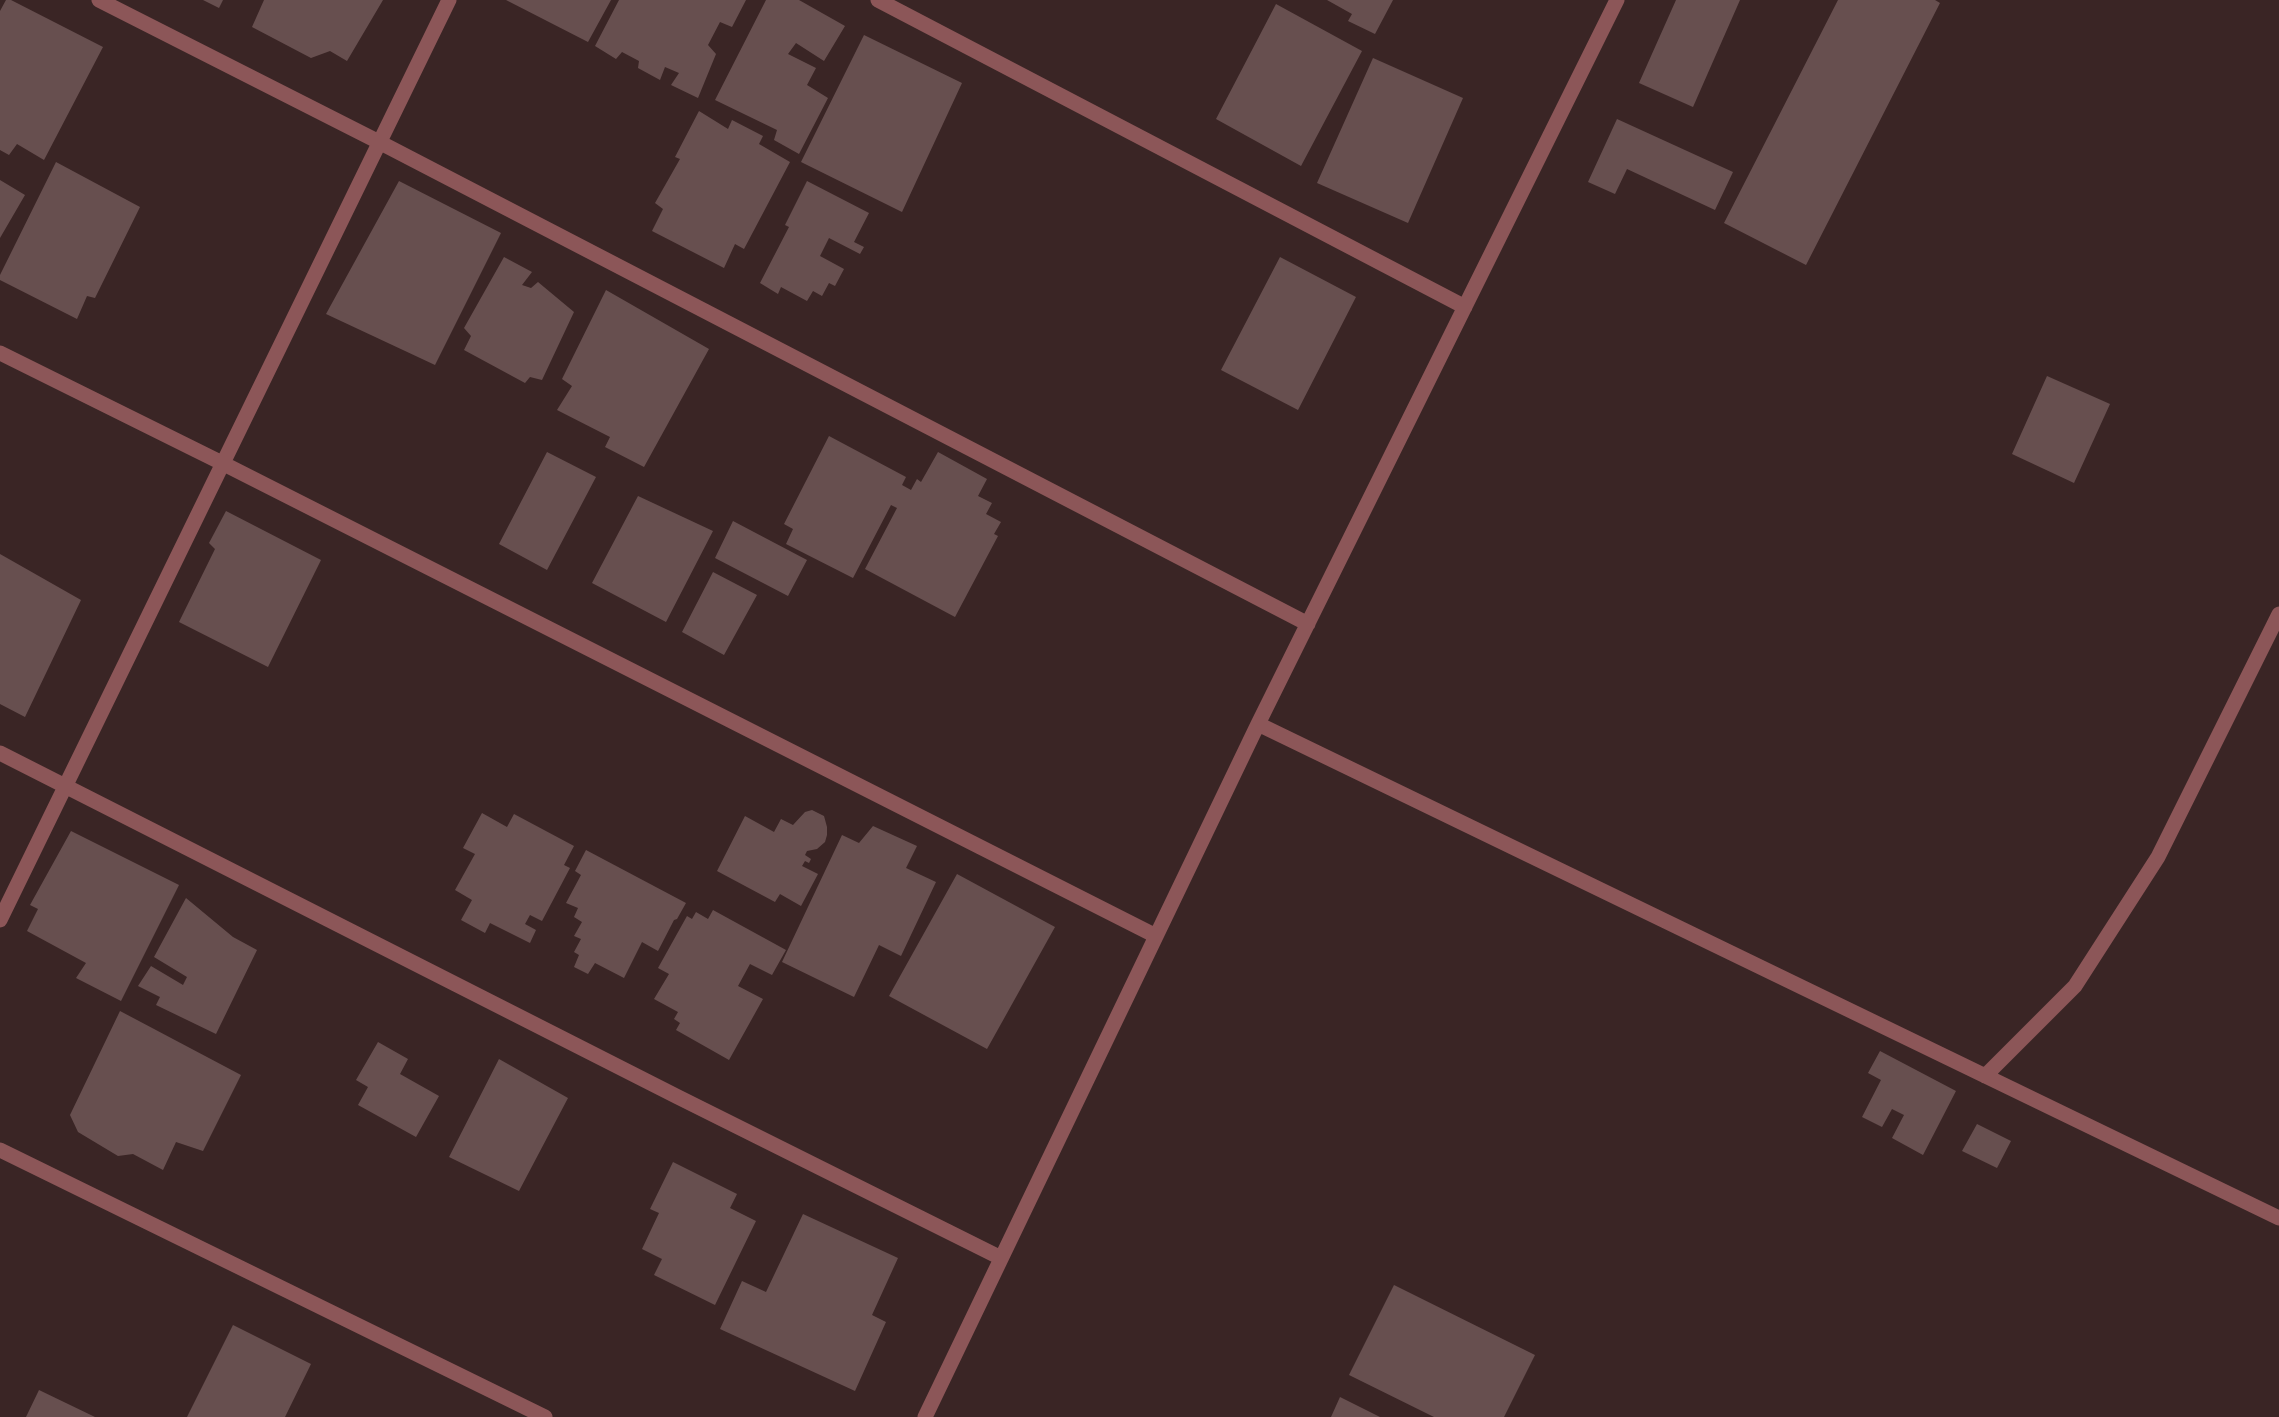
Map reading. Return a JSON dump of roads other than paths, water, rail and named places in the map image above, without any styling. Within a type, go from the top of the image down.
[{"type":"street","points":[[99,0],[379,142],[1308,624]]},
{"type":"street","points":[[0,920],[449,0]]},
{"type":"street","points":[[878,0],[1465,307]]},
{"type":"street","points":[[925,1417],[1258,724],[1617,0]]},
{"type":"street","points":[[0,353],[1156,936]]},
{"type":"street","points":[[1985,1076],[2075,986],[2158,857],[2279,614]]},
{"type":"street","points":[[1258,724],[2279,1218]]},
{"type":"street","points":[[0,753],[1001,1258]]},
{"type":"street","points":[[0,1150],[545,1417]]}]
